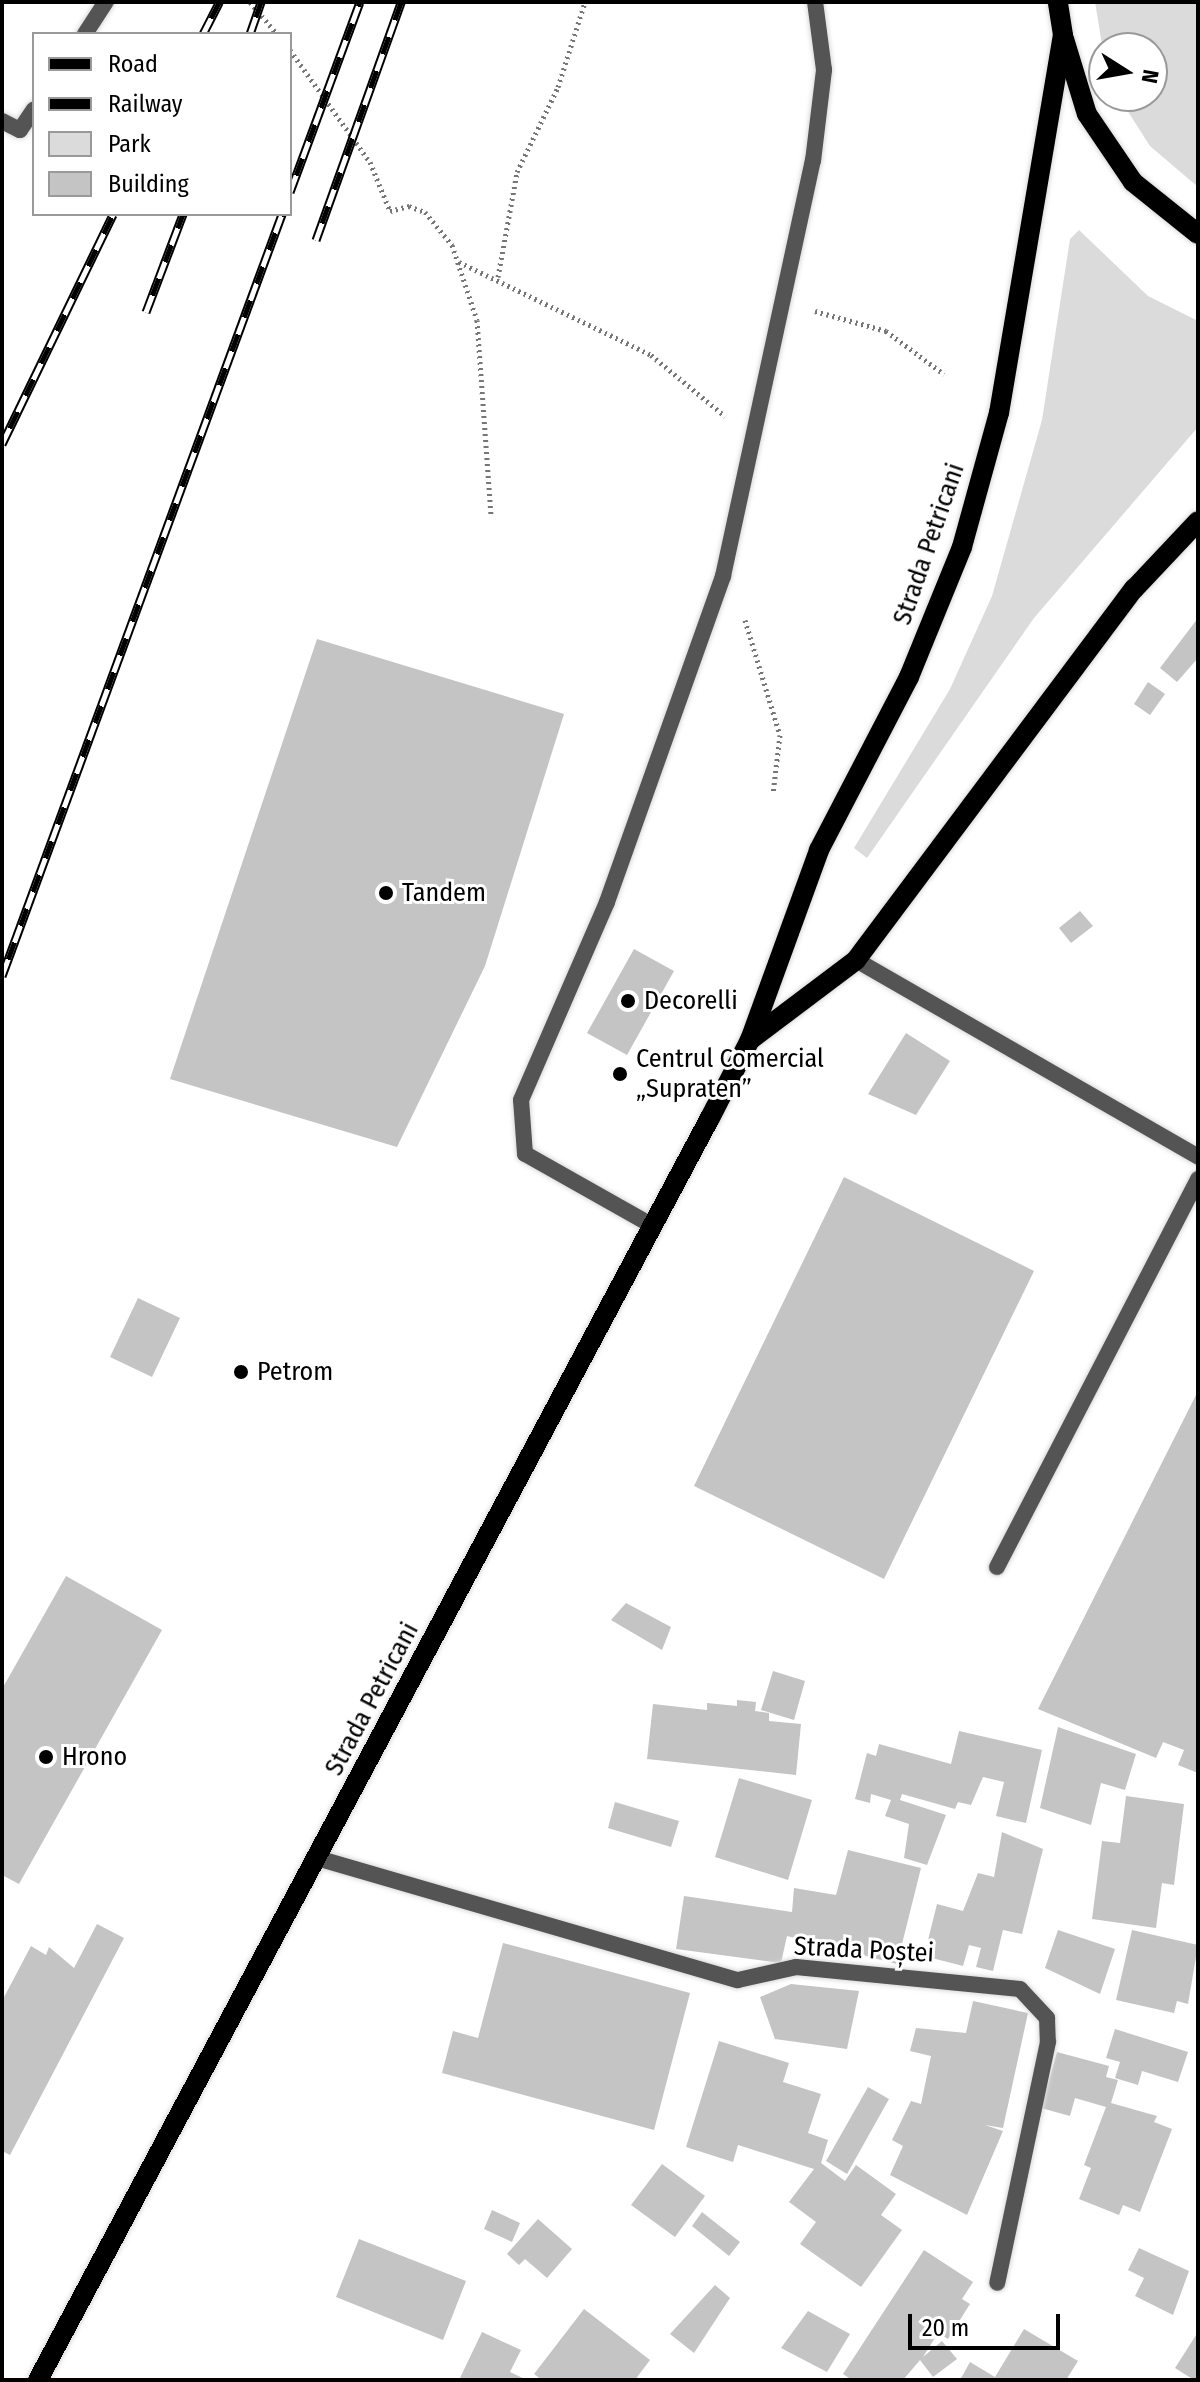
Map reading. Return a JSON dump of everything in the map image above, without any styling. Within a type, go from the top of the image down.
[{"type":"main road","points":[[1060,2],[1063,35],[1087,114],[1133,182],[1198,234]]},
{"type":"main road","name":"Strada Petricani","points":[[38,2380],[750,1040],[819,850],[909,677],[962,547],[999,413],[1063,35]]},
{"type":"main road","name":"Strada Petricani","points":[[750,1040],[856,960],[1134,589],[1198,521]]},
{"type":"lane","points":[[86,32],[106,2]]},
{"type":"lane","points":[[653,1226],[525,1154],[521,1100],[607,902],[723,576],[748,445],[813,161],[824,70],[815,2]]},
{"type":"lane","points":[[2,121],[20,130],[32,112]]},
{"type":"lane","points":[[856,960],[1198,1157]]},
{"type":"lane","points":[[997,1567],[1198,1179]]},
{"type":"lane","name":"Strada Poștei","points":[[317,1858],[738,1980],[796,1967],[1020,1989],[1047,2018],[1048,2042],[997,2283]]},
{"type":"path","points":[[250,2],[275,32]]},
{"type":"path","points":[[498,277],[517,172],[558,87],[585,2]]},
{"type":"path","points":[[292,53],[370,162],[390,211],[409,206],[425,212],[458,262],[477,320],[491,515]]},
{"type":"path","points":[[458,262],[498,277],[540,305],[651,355],[729,420],[748,445]]},
{"type":"path","points":[[783,294],[821,314],[886,331],[944,374]]},
{"type":"path","points":[[723,576],[745,620],[780,735],[773,794]]},
{"type":"green space","points":[[1095,2],[1198,2],[1198,187],[1150,146],[1128,112],[1168,112],[1168,32],[1100,32]]},
{"type":"green space","points":[[1079,230],[1148,296],[1198,321],[1198,427],[1034,618],[867,858],[854,848],[950,689],[992,596],[1042,420],[1070,239]]},
{"type":"building","points":[[1198,618],[1198,658],[1177,682],[1160,668]]},
{"type":"building","points":[[317,639],[564,714],[485,966],[397,1147],[170,1079]]},
{"type":"building","points":[[1148,682],[1165,694],[1150,715],[1134,704]]},
{"type":"building","points":[[1080,911],[1093,926],[1071,943],[1059,928]]},
{"type":"building","points":[[634,949],[674,971],[627,1055],[587,1033]]},
{"type":"building","points":[[906,1033],[950,1061],[916,1115],[868,1094]]},
{"type":"building","points":[[844,1177],[1034,1271],[884,1579],[694,1486]]},
{"type":"building","points":[[138,1298],[180,1318],[152,1377],[110,1357]]},
{"type":"building","points":[[1198,1391],[1198,1773],[1178,1765],[1184,1750],[1163,1742],[1156,1758],[1038,1709]]},
{"type":"building","points":[[66,1576],[162,1630],[19,1884],[2,1875],[2,1689]]},
{"type":"building","points":[[626,1603],[671,1627],[662,1650],[611,1620]]},
{"type":"building","points":[[773,1671],[805,1681],[794,1720],[761,1710]]},
{"type":"building","points":[[737,1700],[756,1702],[755,1711],[769,1713],[769,1721],[801,1724],[796,1775],[647,1759],[653,1704],[707,1710],[707,1703],[737,1706]]},
{"type":"building","points":[[1058,1727],[1136,1754],[1125,1790],[1101,1783],[1091,1825],[1040,1808]]},
{"type":"building","points":[[959,1731],[1042,1750],[1026,1823],[996,1816],[1004,1782],[983,1777],[971,1805],[958,1802],[955,1809],[902,1794],[900,1800],[946,1815],[927,1865],[904,1858],[909,1824],[885,1816],[891,1800],[871,1794],[870,1803],[855,1799],[867,1753],[876,1756],[879,1744],[951,1764]]},
{"type":"building","points":[[739,1778],[812,1800],[788,1880],[715,1857]]},
{"type":"building","points":[[1126,1796],[1184,1804],[1174,1885],[1162,1883],[1156,1928],[1092,1919],[1102,1841],[1120,1843]]},
{"type":"building","points":[[615,1802],[679,1821],[671,1847],[608,1828]]},
{"type":"building","points":[[1002,1832],[1043,1849],[1022,1934],[1003,1930],[993,1971],[976,1967],[981,1948],[969,1945],[963,1966],[924,1956],[937,1904],[963,1911],[978,1873],[994,1877]]},
{"type":"building","points":[[848,1850],[921,1868],[897,1964],[787,1936],[781,1963],[676,1949],[684,1896],[792,1912],[794,1888],[836,1895]]},
{"type":"building","points":[[97,1924],[124,1938],[10,2155],[2,2151],[2,2001],[31,1946],[46,1955],[49,1947],[74,1968]]},
{"type":"building","points":[[1058,1930],[1115,1949],[1100,1994],[1045,1968]]},
{"type":"building","points":[[1132,1930],[1198,1945],[1188,2004],[1177,2001],[1174,2013],[1116,2000]]},
{"type":"building","points":[[503,1943],[690,1993],[654,2130],[442,2073],[453,2031],[478,2038]]},
{"type":"building","points":[[791,1984],[859,1991],[847,2049],[775,2039],[760,1997]]},
{"type":"building","points":[[973,2001],[1028,2013],[1003,2128],[985,2125],[1003,2131],[967,2215],[890,2175],[903,2146],[892,2140],[911,2101],[921,2104],[931,2056],[910,2051],[916,2028],[966,2033]]},
{"type":"building","points":[[1115,2029],[1188,2052],[1178,2082],[1142,2071],[1138,2085],[1115,2078],[1120,2062],[1106,2058]]},
{"type":"building","points":[[719,2041],[789,2063],[783,2082],[821,2094],[808,2133],[828,2140],[821,2163],[845,2181],[856,2165],[896,2194],[881,2215],[902,2230],[861,2287],[800,2244],[816,2222],[789,2202],[814,2169],[738,2145],[733,2162],[686,2147]]},
{"type":"building","points":[[1057,2052],[1109,2066],[1106,2077],[1118,2080],[1111,2103],[1157,2116],[1154,2122],[1172,2129],[1140,2212],[1123,2205],[1119,2215],[1079,2199],[1091,2168],[1084,2165],[1106,2107],[1075,2098],[1070,2116],[1041,2108]]},
{"type":"building","points":[[868,2087],[889,2099],[847,2174],[826,2161]]},
{"type":"building","points":[[662,2164],[705,2196],[675,2237],[631,2205]]},
{"type":"building","points":[[492,2210],[520,2223],[512,2242],[484,2229]]},
{"type":"building","points":[[702,2212],[740,2242],[729,2256],[692,2226]]},
{"type":"building","points":[[538,2219],[572,2249],[547,2278],[525,2259],[519,2265],[507,2254]]},
{"type":"building","points":[[359,2239],[466,2281],[443,2340],[336,2297]]},
{"type":"building","points":[[1139,2248],[1189,2271],[1173,2315],[1135,2296],[1144,2278],[1128,2270]]},
{"type":"building","points":[[924,2250],[973,2282],[962,2299],[970,2304],[948,2339],[938,2333],[923,2357],[942,2341],[957,2359],[933,2377],[920,2360],[903,2380],[852,2380],[843,2374]]},
{"type":"building","points":[[715,2285],[730,2298],[694,2353],[670,2334]]},
{"type":"building","points":[[584,2309],[650,2360],[635,2380],[542,2380],[534,2374]]},
{"type":"building","points":[[808,2311],[850,2334],[827,2372],[781,2348]]},
{"type":"building","points":[[1024,2329],[1078,2361],[1066,2380],[960,2380],[970,2362],[995,2377]]},
{"type":"building","points":[[482,2332],[521,2350],[510,2372],[527,2380],[459,2380]]},
{"type":"building","points":[[1198,2332],[1198,2380],[1194,2380],[1175,2368]]},
{"type":"railway","points":[[204,32],[219,2]]},
{"type":"railway","points":[[251,32],[261,2]]},
{"type":"railway","points":[[292,187],[360,2]]},
{"type":"railway","points":[[316,240],[401,2]]},
{"type":"railway","points":[[2,444],[112,216]]},
{"type":"railway","points":[[146,312],[182,216]]},
{"type":"railway","points":[[2,976],[281,216]]},
{"type":"place","name":"Tandem","points":[[386,893]]},
{"type":"place","name":"Decorelli","points":[[628,1001]]},
{"type":"place","name":"Centrul Comercial „Supraten”","points":[[620,1074]]},
{"type":"place","name":"Petrom","points":[[241,1372]]},
{"type":"place","name":"Hrono","points":[[46,1757]]}]
